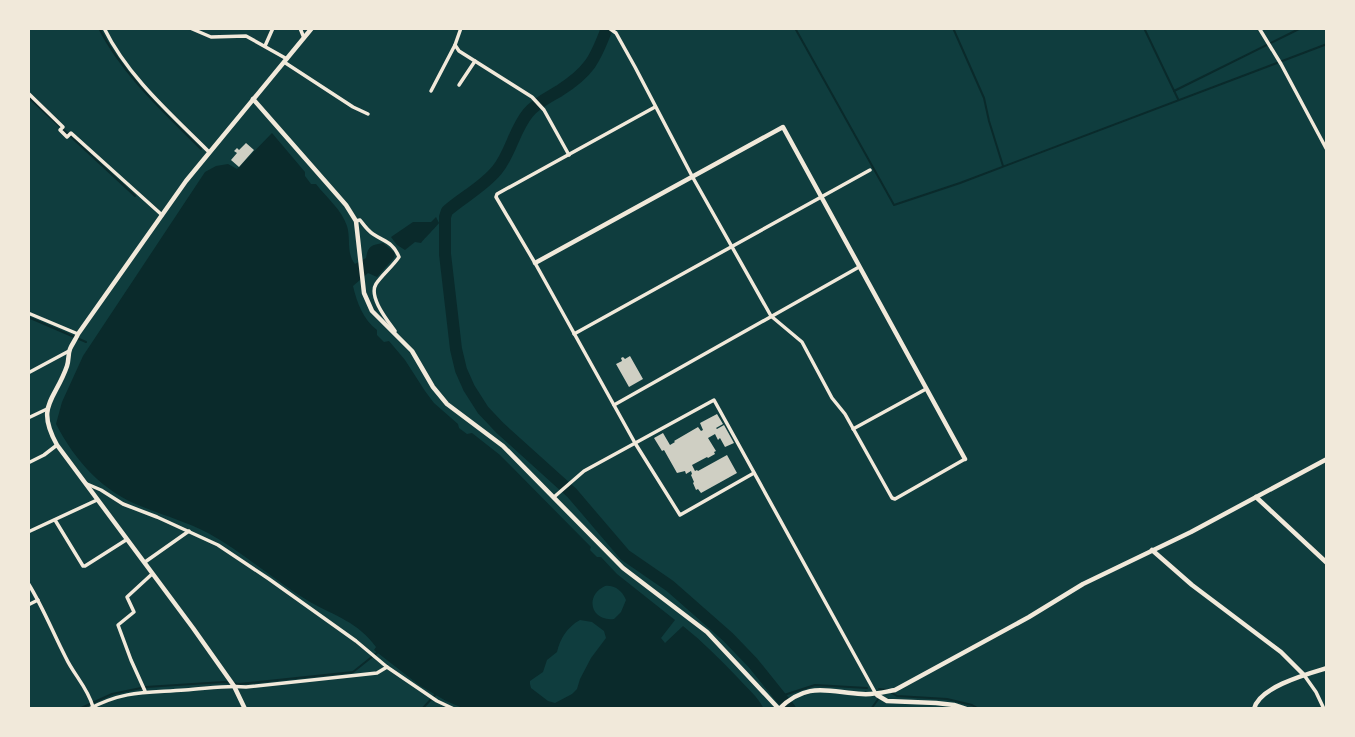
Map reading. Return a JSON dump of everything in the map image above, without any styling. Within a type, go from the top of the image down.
[{"type":"street","points":[[104,28],[110,41],[143,86],[209,152]]},
{"type":"street","points":[[190,28],[211,37],[246,36],[265,46],[353,107],[368,114]]},
{"type":"street","points":[[265,46],[273,28]]},
{"type":"street","points":[[300,28],[304,38]]},
{"type":"street","points":[[431,90],[461,28]]},
{"type":"street","points":[[535,263],[692,176],[781,127],[783,127],[965,459],[895,499],[892,498],[802,342],[771,316],[692,176],[617,31],[609,28]]},
{"type":"street","points":[[1259,28],[1327,150]]},
{"type":"street","points":[[245,709],[234,686],[57,445],[48,426],[47,409],[67,367],[69,351],[78,334],[186,181],[311,29]]},
{"type":"street","points":[[455,45],[459,51],[532,97],[544,110],[569,155]]},
{"type":"street","points":[[460,85],[475,61]]},
{"type":"street","points":[[28,93],[63,127],[60,130],[67,137],[71,133],[162,215]]},
{"type":"street","points":[[253,99],[346,205],[356,221],[364,293],[372,311],[412,351],[433,387],[447,404],[502,446],[623,568],[707,632],[780,708],[790,698],[812,690],[861,694],[895,690],[1030,617],[1083,583],[1191,532],[1327,459]]},
{"type":"street","points":[[655,107],[497,194],[496,197],[635,443],[680,515],[754,473]]},
{"type":"street","points":[[573,334],[870,170]]},
{"type":"street","points":[[356,221],[360,220],[375,236],[388,242],[399,257],[375,285],[373,292],[385,317],[402,342]]},
{"type":"street","points":[[614,405],[860,267]]},
{"type":"street","points":[[28,313],[78,334]]},
{"type":"street","points":[[28,373],[69,351]]},
{"type":"street","points":[[853,429],[926,389]]},
{"type":"street","points":[[554,497],[584,471],[714,400],[876,694],[887,701],[936,703],[966,709]]},
{"type":"street","points":[[28,418],[47,409]]},
{"type":"street","points":[[28,463],[44,456],[57,445]]},
{"type":"street","points":[[87,484],[124,504],[218,545],[356,641],[387,667],[437,701],[454,709]]},
{"type":"street","points":[[1256,497],[1327,562]]},
{"type":"street","points":[[28,532],[97,500]]},
{"type":"street","points":[[55,520],[83,566],[126,540]]},
{"type":"street","points":[[144,563],[188,531]]},
{"type":"street","points":[[1152,550],[1192,585],[1281,652],[1304,675],[1324,709]]},
{"type":"street","points":[[145,691],[118,625],[134,612],[127,597],[152,574]]},
{"type":"street","points":[[28,583],[66,659],[88,694],[91,708],[109,699],[145,691],[246,687],[377,673],[387,667]]},
{"type":"street","points":[[28,605],[38,600]]},
{"type":"street","points":[[1254,709],[1254,704],[1260,697],[1276,687],[1327,668]]},
{"type":"water","points":[[272,133],[305,172],[311,184],[316,184],[341,215],[347,226],[355,264],[366,258],[369,249],[376,244],[383,243],[395,253],[394,258],[377,277],[368,273],[353,286],[361,310],[377,330],[377,335],[384,342],[389,341],[434,403],[458,424],[459,428],[467,434],[472,433],[500,455],[591,547],[590,550],[597,557],[601,557],[617,574],[675,620],[661,638],[665,643],[683,626],[725,665],[764,709],[465,709],[419,685],[374,650],[376,647],[369,638],[354,625],[297,594],[208,533],[115,493],[81,463],[56,424],[62,402],[83,356],[205,172],[228,164],[237,169]],"holes":[[[605,586],[617,589],[626,600],[621,612],[614,619],[600,617],[593,607],[594,596]],[[580,620],[592,622],[604,631],[606,638],[591,658],[577,689],[555,703],[548,701],[531,688],[530,681],[543,672],[547,660],[557,652],[565,634]]]},
{"type":"water","points":[[436,217],[439,223],[421,243],[415,242],[405,250],[391,237],[413,222],[431,222]]},
{"type":"building","points":[[246,143],[254,150],[239,167],[231,160],[237,153],[234,151]]},
{"type":"building","points":[[630,356],[643,379],[629,387],[616,364],[622,361],[621,358]]},
{"type":"building","points":[[717,414],[723,424],[716,428],[724,425],[734,443],[725,447],[715,434],[708,438],[716,451],[715,454],[692,465],[695,471],[698,471],[727,455],[737,473],[701,493],[696,490],[691,471],[686,474],[685,471],[677,473],[654,438],[663,433],[670,445],[698,427],[703,430],[700,423]]},
{"type":"waterway","points":[[99,28],[132,77],[201,149]]},
{"type":"waterway","points":[[607,28],[599,49],[584,71],[531,109],[497,170],[486,182],[447,211],[445,254],[461,370],[483,410],[500,428],[572,493],[625,555],[670,586],[728,637],[790,709]]},
{"type":"waterway","points":[[795,28],[894,205],[960,183],[1327,44]]},
{"type":"waterway","points":[[953,28],[984,98],[1003,166]]},
{"type":"waterway","points":[[1144,28],[1178,99]]},
{"type":"waterway","points":[[1174,91],[1301,28]]},
{"type":"waterway","points":[[28,97],[135,196]]},
{"type":"waterway","points":[[28,317],[86,342]]},
{"type":"waterway","points":[[146,687],[224,682],[239,684],[353,672],[378,652]]},
{"type":"waterway","points":[[781,696],[815,685],[867,688]]},
{"type":"waterway","points":[[79,709],[112,694],[141,688]]},
{"type":"waterway","points":[[879,689],[887,690]]},
{"type":"waterway","points":[[892,693],[897,696],[947,699],[979,709]]},
{"type":"waterway","points":[[422,709],[436,694]]},
{"type":"waterway","points":[[871,709],[879,698]]}]
